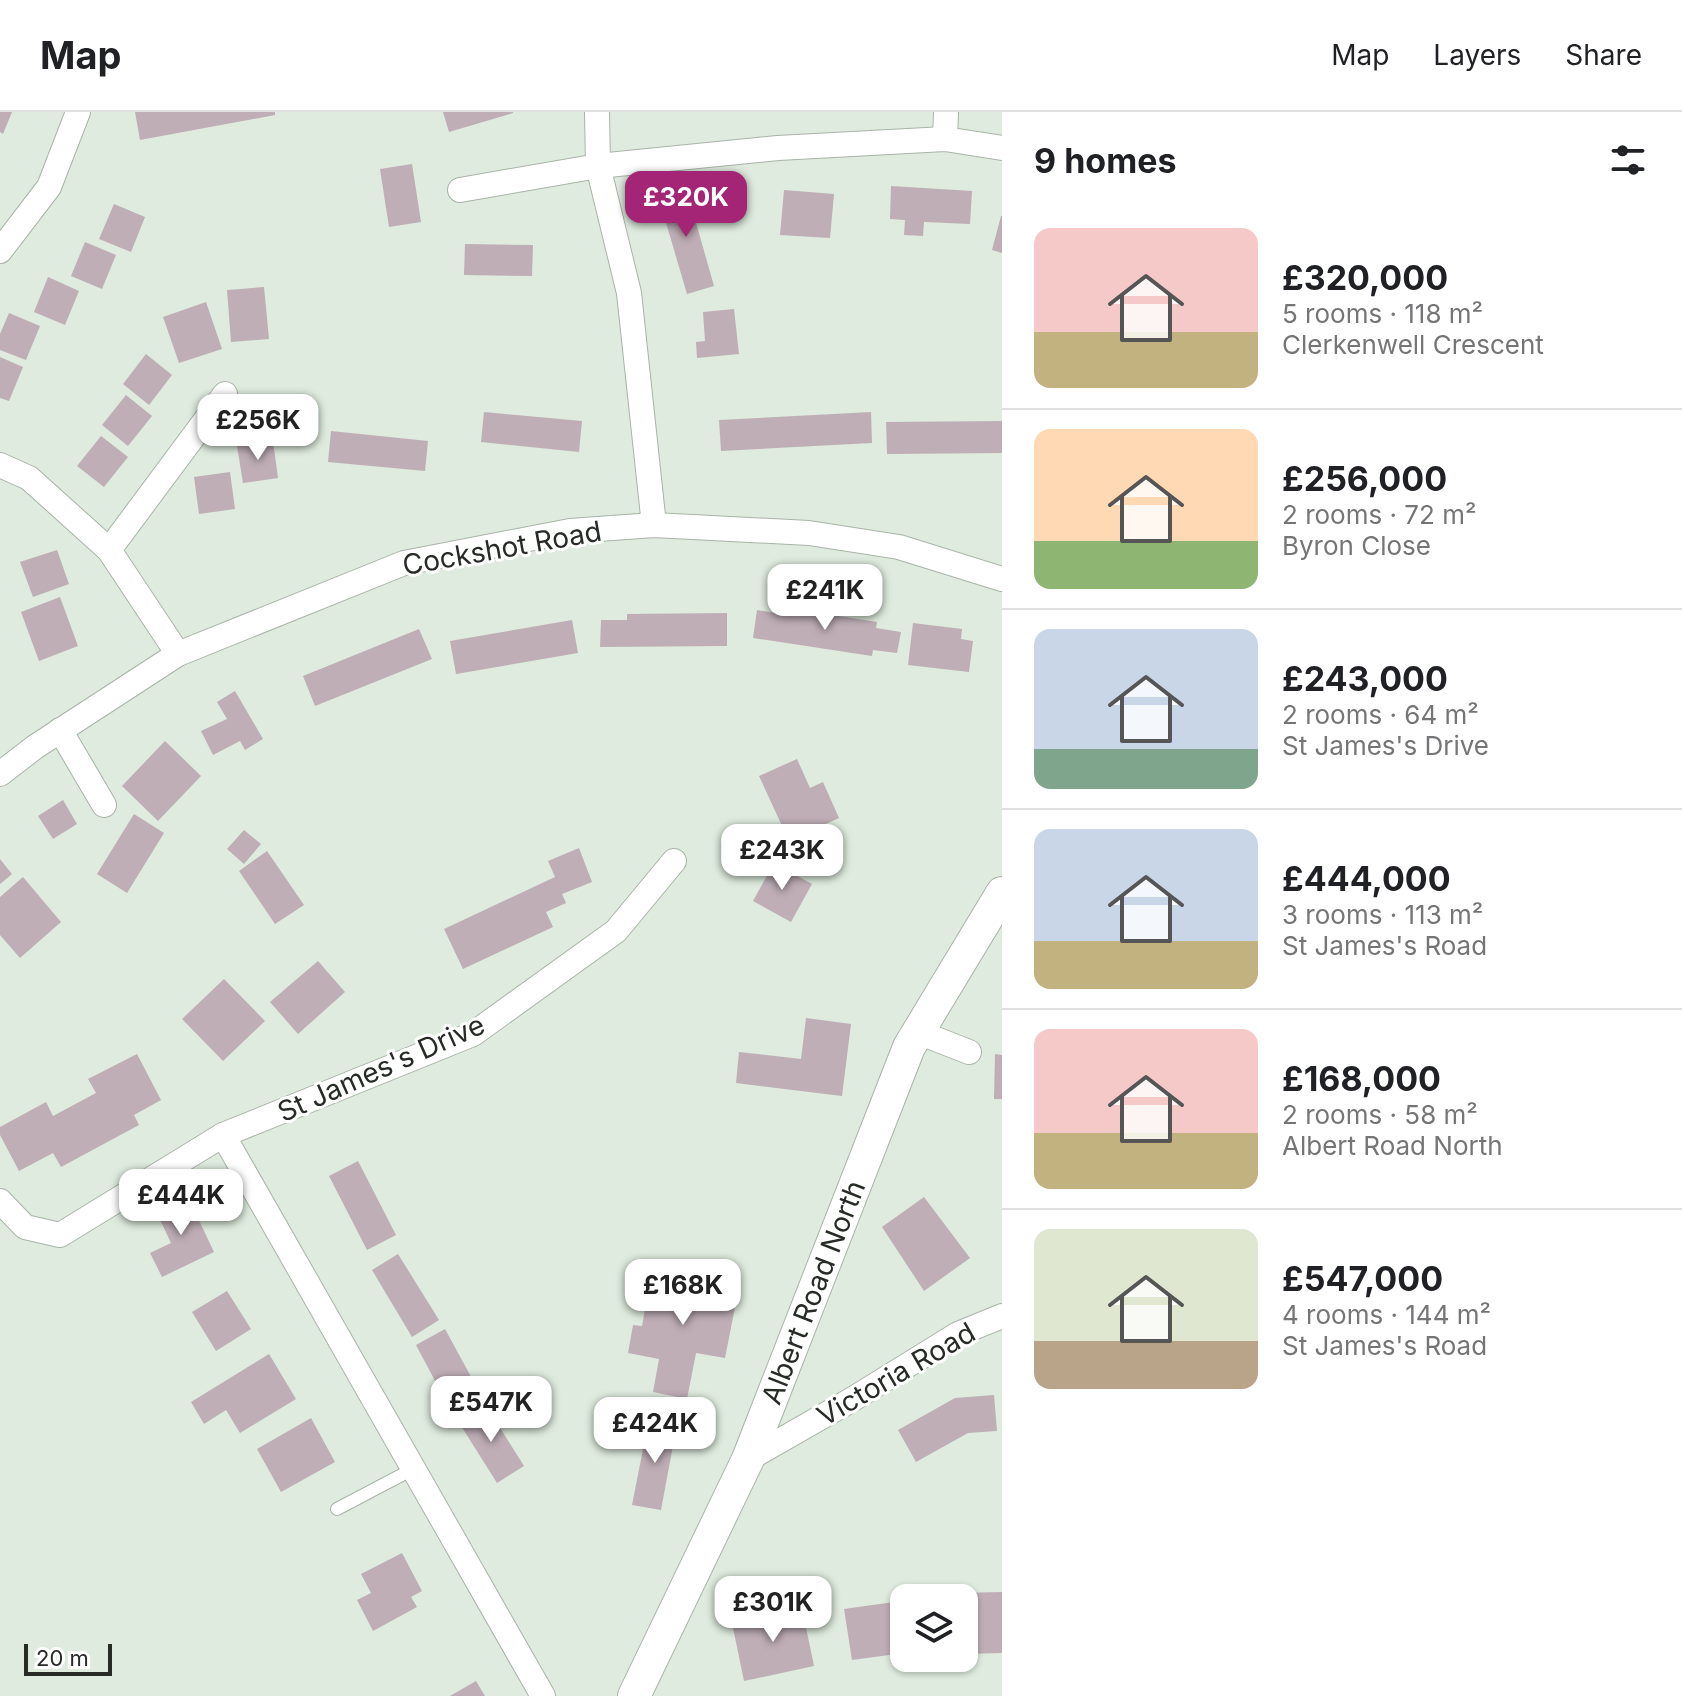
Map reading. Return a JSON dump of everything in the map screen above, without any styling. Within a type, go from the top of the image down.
[{"type":"street","points":[[0,251],[49,187],[78,112]]},
{"type":"street","points":[[597,112],[598,166],[629,293],[654,525]]},
{"type":"street","points":[[945,139],[946,112]]},
{"type":"street","points":[[460,190],[598,166],[778,148],[945,139],[1002,148]]},
{"type":"street","points":[[109,550],[225,394]]},
{"type":"street","points":[[0,465],[29,478],[109,550],[178,654]]},
{"type":"street","name":"Cockshot Road","points":[[0,774],[60,730],[178,654],[404,563],[570,531],[654,525],[809,533],[899,547],[1002,579]]},
{"type":"street","points":[[60,730],[104,805]]},
{"type":"street","name":"St James's Drive","points":[[0,1201],[25,1227],[60,1235],[223,1135],[473,1034],[616,931],[674,861]]},
{"type":"street","name":"Albert Road North","points":[[634,1696],[748,1459],[903,1062],[1002,893]]},
{"type":"street","points":[[918,1032],[969,1052]]},
{"type":"street","points":[[223,1135],[543,1696]]},
{"type":"street","name":"Victoria Road","points":[[748,1459],[958,1334],[1002,1316]]},
{"type":"lane","points":[[337,1509],[413,1469]]},
{"type":"building","points":[[0,112],[12,112],[3,134],[0,132]]},
{"type":"building","points":[[135,112],[275,112],[275,115],[140,140]]},
{"type":"building","points":[[443,112],[513,112],[513,113],[449,132]]},
{"type":"building","points":[[412,164],[421,222],[389,227],[380,169]]},
{"type":"building","points":[[685,184],[714,286],[687,294],[657,192]]},
{"type":"building","points":[[891,186],[972,191],[970,224],[924,222],[923,236],[904,235],[905,220],[890,219]]},
{"type":"building","points":[[784,190],[834,194],[830,238],[780,235]]},
{"type":"building","points":[[114,204],[145,217],[131,252],[99,239]]},
{"type":"building","points":[[1002,216],[1002,253],[992,250]]},
{"type":"building","points":[[85,242],[116,255],[102,289],[71,276]]},
{"type":"building","points":[[465,244],[533,245],[532,276],[464,275]]},
{"type":"building","points":[[48,277],[79,291],[65,325],[34,312]]},
{"type":"building","points":[[264,287],[269,339],[231,342],[227,290]]},
{"type":"building","points":[[206,302],[222,349],[179,363],[163,317]]},
{"type":"building","points":[[734,309],[739,354],[697,358],[696,342],[705,341],[703,312]]},
{"type":"building","points":[[9,313],[40,326],[26,360],[0,350],[0,334]]},
{"type":"building","points":[[146,354],[172,375],[149,405],[123,384]]},
{"type":"building","points":[[0,357],[23,367],[9,401],[0,398]]},
{"type":"building","points":[[126,395],[152,416],[128,446],[102,425]]},
{"type":"building","points":[[484,412],[582,421],[579,452],[481,442]]},
{"type":"building","points":[[871,412],[872,443],[721,451],[719,420]]},
{"type":"building","points":[[1002,421],[1002,453],[887,454],[886,422]]},
{"type":"building","points":[[331,431],[428,441],[425,471],[328,462]]},
{"type":"building","points":[[101,436],[128,457],[104,487],[77,466]]},
{"type":"building","points":[[273,441],[278,478],[243,483],[237,446]]},
{"type":"building","points":[[230,472],[235,509],[199,514],[194,477]]},
{"type":"building","points":[[57,550],[69,584],[33,597],[20,562]]},
{"type":"building","points":[[60,597],[78,646],[39,661],[21,612]]},
{"type":"building","points":[[781,607],[877,622],[876,628],[901,632],[897,653],[873,650],[872,656],[753,638],[757,610],[780,614]]},
{"type":"building","points":[[727,613],[727,646],[600,647],[601,620],[627,620],[627,614]]},
{"type":"building","points":[[572,620],[578,653],[456,674],[450,641]]},
{"type":"building","points":[[913,623],[962,629],[961,639],[973,641],[969,672],[908,665]]},
{"type":"building","points":[[419,629],[432,659],[315,706],[303,676]]},
{"type":"building","points":[[235,691],[263,739],[245,750],[240,741],[213,755],[201,731],[227,719],[217,702]]},
{"type":"building","points":[[165,741],[201,776],[158,821],[122,786]]},
{"type":"building","points":[[797,759],[810,788],[823,782],[839,818],[789,841],[759,776]]},
{"type":"building","points":[[63,800],[77,824],[53,839],[38,816]]},
{"type":"building","points":[[134,814],[164,833],[127,893],[97,874]]},
{"type":"building","points":[[244,830],[261,844],[244,864],[227,849]]},
{"type":"building","points":[[579,848],[592,882],[562,894],[566,903],[546,912],[553,927],[463,969],[444,929],[555,877],[548,861]]},
{"type":"building","points":[[267,851],[304,905],[275,924],[239,871]]},
{"type":"building","points":[[0,859],[12,874],[0,884]]},
{"type":"building","points":[[774,863],[812,884],[791,922],[753,901]]},
{"type":"building","points":[[23,877],[61,922],[20,958],[0,935],[0,897]]},
{"type":"building","points":[[318,961],[345,992],[298,1034],[270,1002]]},
{"type":"building","points":[[224,979],[265,1021],[223,1061],[182,1019]]},
{"type":"building","points":[[806,1018],[851,1024],[842,1096],[736,1083],[739,1052],[801,1059]]},
{"type":"building","points":[[137,1054],[161,1100],[134,1115],[139,1125],[61,1167],[53,1153],[19,1171],[0,1135],[0,1127],[46,1102],[53,1116],[96,1093],[88,1079]]},
{"type":"building","points":[[995,1054],[1002,1055],[1002,1099],[994,1099]]},
{"type":"building","points":[[358,1161],[396,1235],[367,1250],[329,1176]]},
{"type":"building","points":[[186,1193],[214,1252],[162,1277],[150,1253],[171,1243],[155,1209]]},
{"type":"building","points":[[924,1197],[970,1258],[924,1291],[882,1227]]},
{"type":"building","points":[[398,1254],[439,1320],[412,1337],[372,1270]]},
{"type":"building","points":[[652,1270],[739,1287],[725,1358],[696,1353],[687,1399],[653,1392],[659,1359],[628,1353],[633,1325],[642,1326]]},
{"type":"building","points":[[227,1291],[251,1329],[216,1351],[192,1312]]},
{"type":"building","points":[[445,1329],[481,1395],[451,1411],[416,1345]]},
{"type":"building","points":[[269,1354],[296,1399],[240,1433],[226,1410],[204,1424],[191,1402]]},
{"type":"building","points":[[994,1395],[997,1431],[968,1433],[916,1462],[898,1430],[955,1398]]},
{"type":"building","points":[[485,1404],[524,1466],[497,1483],[458,1421]]},
{"type":"building","points":[[311,1418],[335,1462],[281,1492],[257,1449]]},
{"type":"building","points":[[649,1419],[677,1424],[661,1510],[632,1505]]},
{"type":"building","points":[[402,1553],[422,1591],[411,1597],[417,1607],[373,1631],[357,1600],[371,1593],[361,1574]]},
{"type":"building","points":[[1002,1592],[1002,1653],[978,1654],[978,1593]]},
{"type":"building","points":[[890,1603],[890,1655],[852,1660],[844,1609]]},
{"type":"building","points":[[802,1608],[814,1666],[744,1681],[732,1623]]},
{"type":"building","points":[[476,1681],[485,1696],[450,1696]]}]
